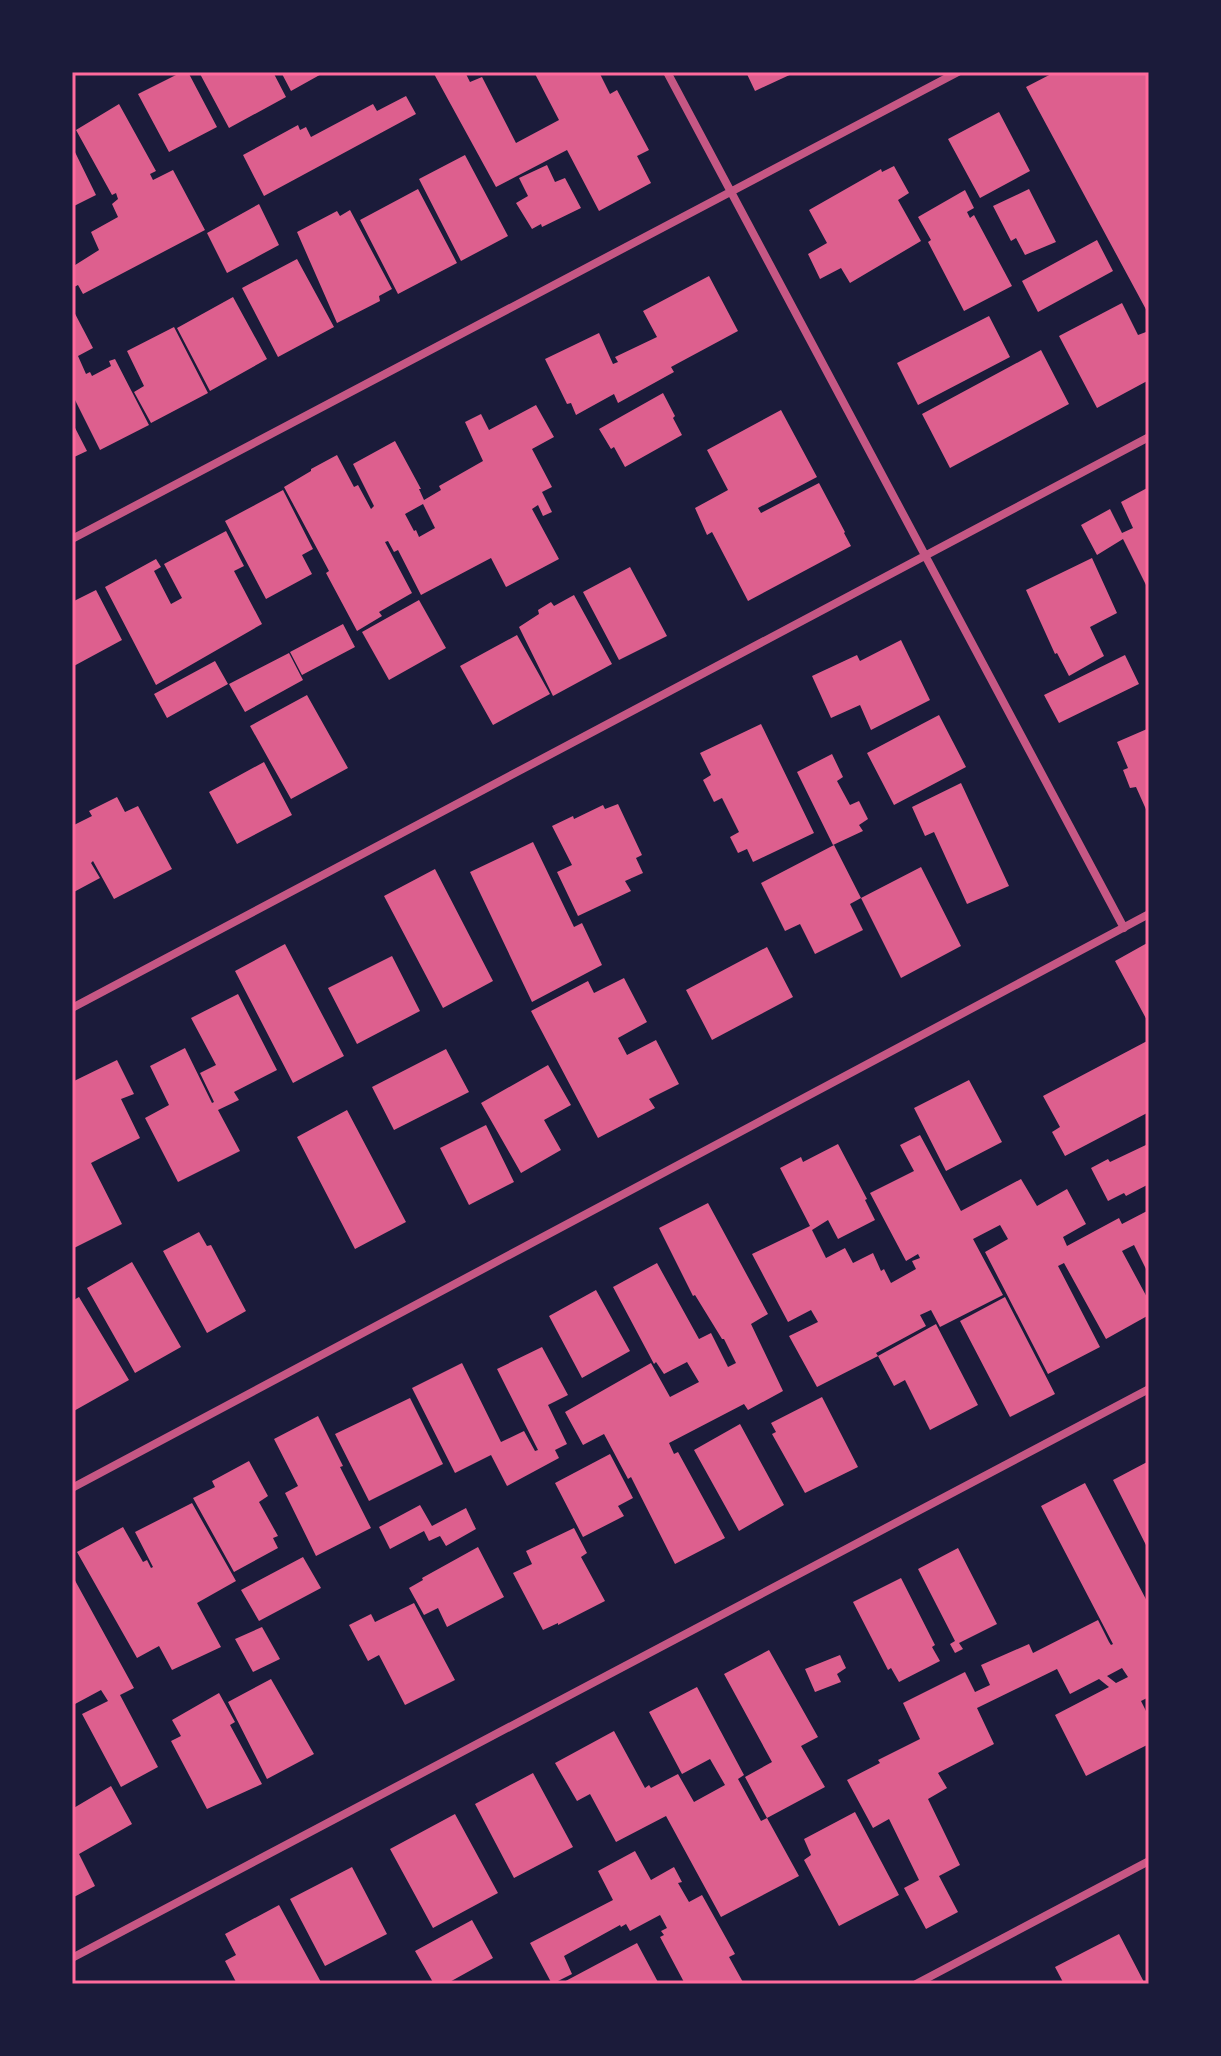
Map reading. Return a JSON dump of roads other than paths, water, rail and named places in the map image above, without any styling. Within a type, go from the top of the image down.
[{"type":"street","points":[[667,72],[1124,928]]},
{"type":"street","points":[[72,539],[958,72]]},
{"type":"street","points":[[72,1008],[1149,437]]},
{"type":"street","points":[[72,1488],[1149,914]]},
{"type":"street","points":[[72,1958],[1149,1389]]},
{"type":"street","points":[[916,1984],[1149,1861]]}]
